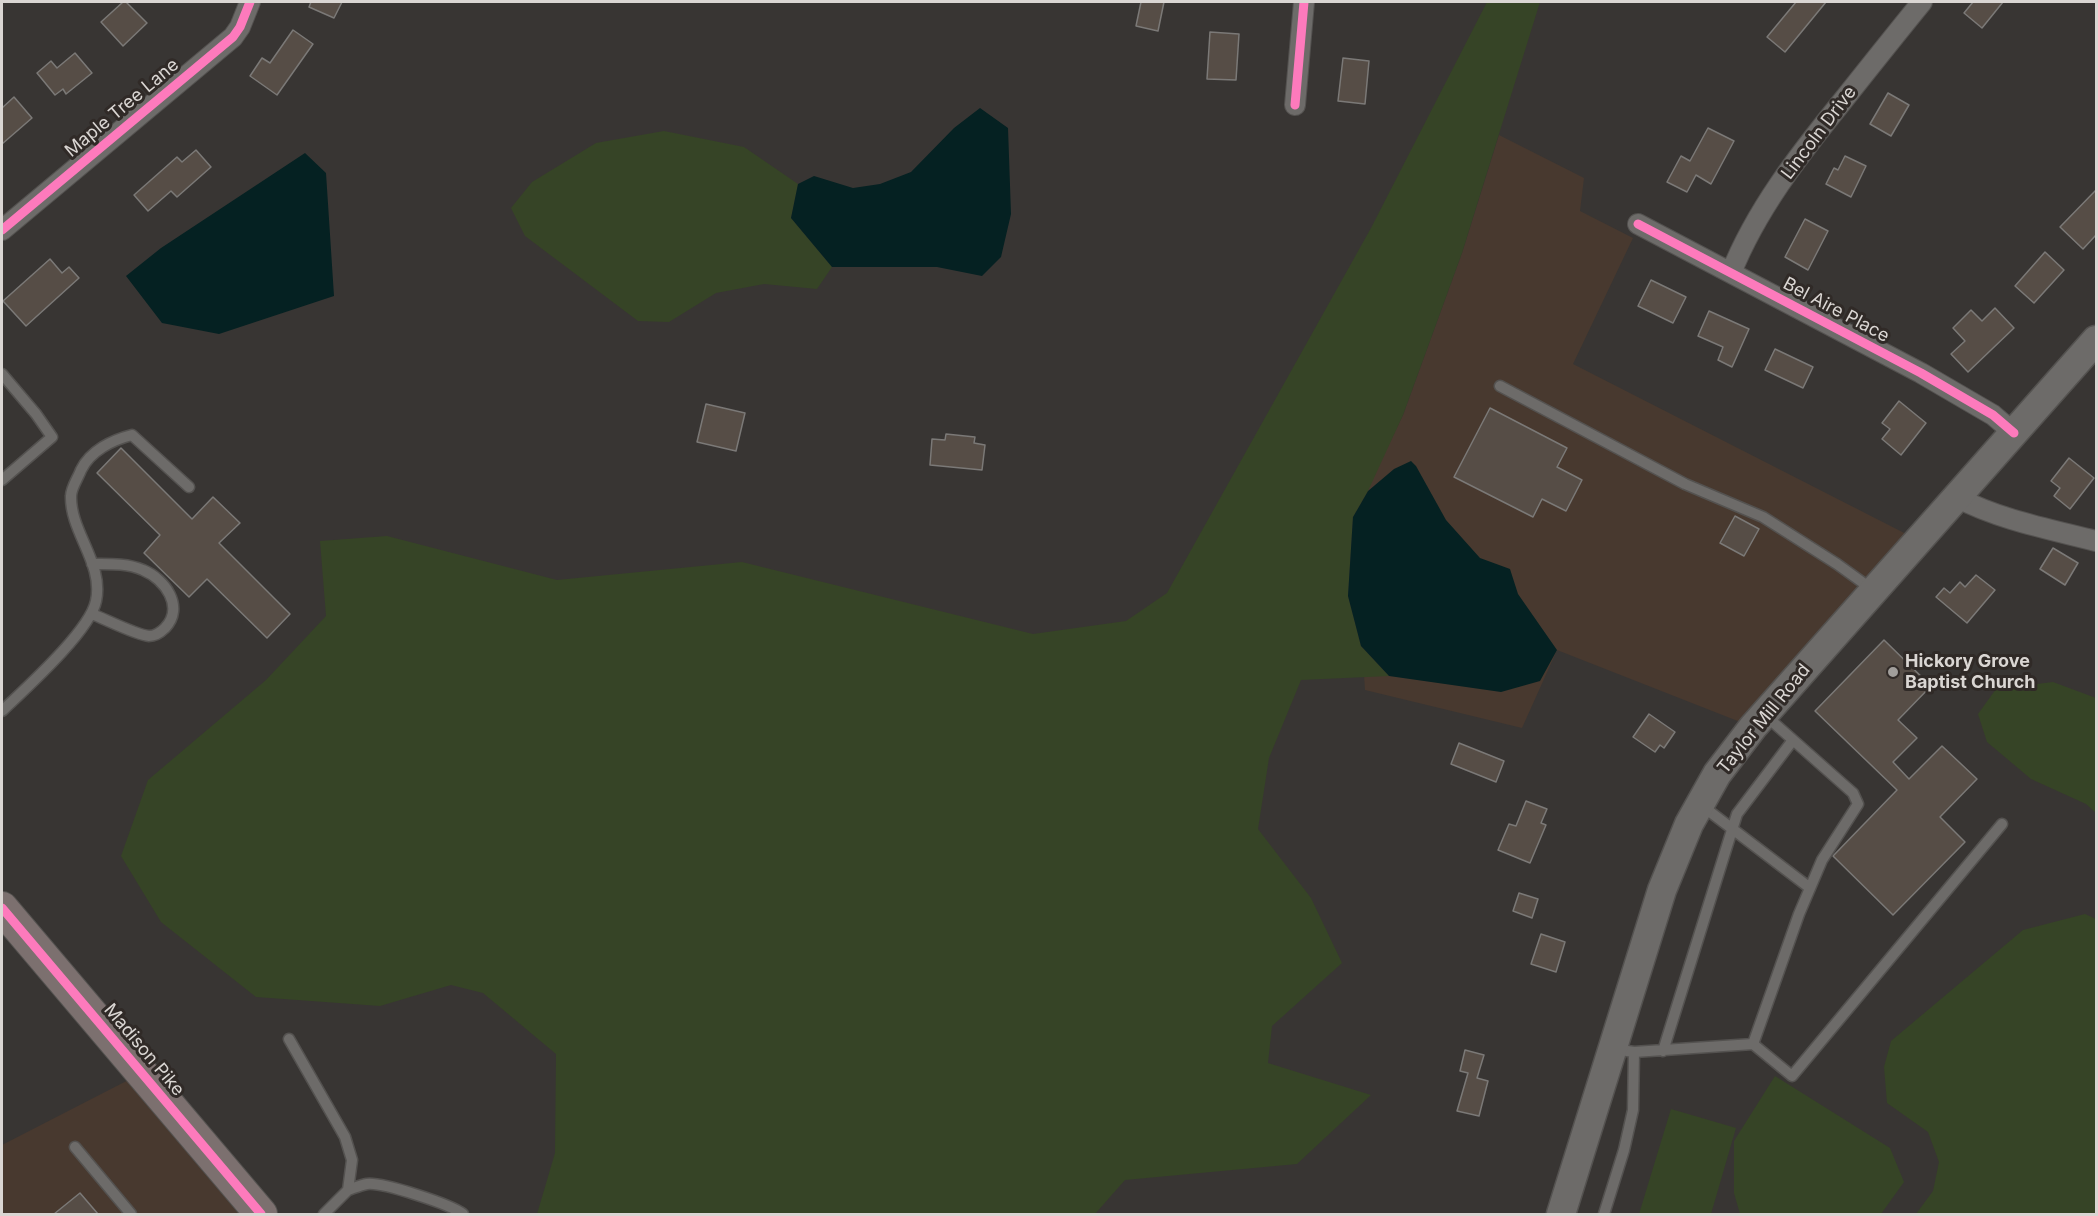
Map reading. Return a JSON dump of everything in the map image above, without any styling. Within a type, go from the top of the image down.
[{"type":"main road","name":"Taylor Mill Road","points":[[1561,1215],[1624,1051],[1662,890],[1689,824],[1717,774],[1764,714],[2097,340]]},
{"type":"main road","name":"Madison Pike","points":[[2,908],[261,1215]]},
{"type":"street","name":"Maple Tree Lane","points":[[2,230],[233,37],[240,27],[250,2]]},
{"type":"street","points":[[1295,105],[1304,2]]},
{"type":"street","name":"Lincoln Drive","points":[[1731,273],[1741,249],[1776,190],[1817,133],[1922,2]]},
{"type":"street","name":"Bel Aire Place","points":[[1638,224],[1922,373],[1993,416],[2014,433]]},
{"type":"street","points":[[1956,497],[2014,520],[2097,541]]},
{"type":"lane","points":[[2,374],[52,437],[2,480]]},
{"type":"lane","points":[[1500,386],[1685,484],[1763,517],[1873,590]]},
{"type":"lane","points":[[2,711],[29,686],[81,630],[92,614],[97,588],[92,564],[73,513],[70,493],[84,465],[96,452],[114,440],[132,435],[189,487]]},
{"type":"lane","points":[[92,564],[129,565],[144,570],[164,586],[172,597],[174,610],[169,624],[160,633],[149,636],[92,614]]},
{"type":"lane","points":[[1753,1044],[1822,860],[1858,804],[1853,793],[1764,714]]},
{"type":"lane","points":[[1663,1051],[1737,814],[1793,740]]},
{"type":"lane","points":[[1700,804],[1810,888]]},
{"type":"lane","points":[[1605,1215],[1633,1110],[1624,1051],[1663,1051],[1753,1044],[1792,1076],[2002,825]]},
{"type":"lane","points":[[289,1039],[345,1137],[352,1160],[348,1190]]},
{"type":"lane","points":[[75,1147],[131,1215]]},
{"type":"lane","points":[[324,1215],[348,1190],[368,1184],[388,1187],[430,1200],[463,1215]]},
{"type":"shaded area","points":[[1499,135],[1584,178],[1580,211],[1633,238],[1573,364],[1918,540],[1753,727],[1557,650],[1522,728],[1365,690],[1353,517],[1403,415],[1462,253]]},
{"type":"shaded area","points":[[142,1073],[261,1214],[2,1214],[2,1145]]},
{"type":"green space","points":[[1487,2],[1540,2],[1462,253],[1403,415],[1368,491],[1353,517],[1348,596],[1361,646],[1389,676],[1301,680],[1269,758],[1258,829],[1311,898],[1342,963],[1272,1026],[1268,1063],[1371,1095],[1297,1164],[1125,1180],[1095,1214],[537,1214],[555,1153],[556,1054],[483,993],[451,985],[380,1006],[256,997],[161,922],[121,856],[148,780],[266,680],[326,616],[320,541],[387,536],[557,580],[742,562],[1033,634],[1126,621],[1167,593],[1371,228]]},
{"type":"green space","points":[[664,131],[744,147],[798,184],[791,218],[832,267],[817,289],[764,284],[716,293],[669,322],[638,321],[525,236],[511,208],[532,182],[596,143]]},
{"type":"green space","points":[[2053,682],[2096,698],[2096,813],[2086,804],[2031,779],[1987,742],[1978,714],[1996,689]]},
{"type":"green space","points":[[2085,914],[2096,919],[2096,1214],[1916,1214],[1933,1191],[1939,1162],[1928,1132],[1887,1103],[1884,1067],[1891,1041],[2023,930]]},
{"type":"green space","points":[[1775,1076],[1890,1148],[1904,1182],[1881,1214],[1740,1214],[1734,1193],[1734,1141]]},
{"type":"green space","points":[[1671,1109],[1736,1128],[1711,1214],[1639,1214]]},
{"type":"water","points":[[980,108],[1008,128],[1011,214],[1001,257],[982,276],[937,267],[832,267],[791,218],[798,184],[814,176],[853,188],[880,184],[911,172],[954,128]]},
{"type":"water","points":[[305,153],[326,173],[334,296],[219,334],[162,323],[126,276],[161,248]]},
{"type":"water","points":[[1411,461],[1446,520],[1480,558],[1510,569],[1518,594],[1557,650],[1540,681],[1501,692],[1389,676],[1361,646],[1348,596],[1353,517],[1368,491],[1394,469]]},
{"type":"building","points":[[123,2],[126,2],[147,23],[123,46],[101,22]]},
{"type":"building","points":[[311,2],[342,2],[334,18],[309,7]]},
{"type":"building","points":[[1141,2],[1164,2],[1158,31],[1136,26]]},
{"type":"building","points":[[1796,2],[1826,2],[1785,52],[1767,37]]},
{"type":"building","points":[[1973,2],[2003,2],[1982,28],[1964,13]]},
{"type":"building","points":[[293,30],[313,44],[277,95],[250,76],[262,58],[270,63]]},
{"type":"building","points":[[1210,32],[1239,34],[1236,80],[1207,79]]},
{"type":"building","points":[[75,53],[92,73],[66,94],[63,89],[55,95],[37,73],[51,61],[57,68]]},
{"type":"building","points":[[1343,58],[1369,61],[1365,104],[1338,101]]},
{"type":"building","points":[[1888,93],[1909,105],[1891,136],[1870,124]]},
{"type":"building","points":[[14,97],[32,118],[2,144],[2,108]]},
{"type":"building","points":[[1708,128],[1734,141],[1711,184],[1696,175],[1687,192],[1667,182],[1681,156],[1690,161]]},
{"type":"building","points":[[196,150],[211,167],[177,197],[171,191],[148,211],[134,195],[177,157],[182,162]]},
{"type":"building","points":[[1845,156],[1866,166],[1851,197],[1826,184],[1834,168],[1838,170]]},
{"type":"building","points":[[2096,190],[2096,235],[2083,249],[2060,227]]},
{"type":"building","points":[[1805,219],[1828,231],[1808,270],[1785,257]]},
{"type":"building","points":[[2045,252],[2064,270],[2034,303],[2015,286]]},
{"type":"building","points":[[50,259],[62,273],[69,267],[79,278],[26,326],[3,301]]},
{"type":"building","points":[[1651,280],[1686,297],[1673,323],[1638,306]]},
{"type":"building","points":[[1995,308],[2014,328],[1968,372],[1951,354],[1965,341],[1953,328],[1971,310],[1982,321]]},
{"type":"building","points":[[1709,311],[1749,329],[1732,367],[1718,360],[1723,347],[1698,336]]},
{"type":"building","points":[[1775,349],[1813,367],[1803,388],[1765,370]]},
{"type":"building","points":[[1899,401],[1926,423],[1901,455],[1882,439],[1890,429],[1882,423]]},
{"type":"building","points":[[706,404],[745,413],[736,451],[697,442]]},
{"type":"building","points":[[1490,408],[1567,448],[1557,467],[1582,480],[1566,511],[1542,499],[1533,517],[1454,477]]},
{"type":"building","points":[[946,434],[975,437],[974,443],[985,445],[982,470],[930,465],[932,439],[945,440]]},
{"type":"building","points":[[121,448],[192,519],[213,497],[240,523],[219,543],[290,614],[267,638],[207,579],[189,597],[144,553],[160,535],[97,473]]},
{"type":"building","points":[[2069,458],[2094,478],[2070,509],[2054,496],[2060,488],[2051,481]]},
{"type":"building","points":[[1735,516],[1759,529],[1744,556],[1720,543]]},
{"type":"building","points":[[2053,548],[2078,563],[2065,585],[2040,569]]},
{"type":"building","points":[[1976,575],[1995,590],[1967,623],[1936,597],[1944,588],[1950,593],[1960,582],[1965,587]]},
{"type":"building","points":[[1884,640],[1931,686],[1898,720],[1917,738],[1893,762],[1909,779],[1942,746],[1977,779],[1940,817],[1965,842],[1893,915],[1833,856],[1897,790],[1815,711]]},
{"type":"building","points":[[1649,714],[1675,732],[1664,748],[1660,745],[1655,752],[1633,737]]},
{"type":"building","points":[[1459,743],[1504,761],[1496,782],[1451,764]]},
{"type":"building","points":[[1526,801],[1547,809],[1541,823],[1546,825],[1530,863],[1498,850],[1509,824],[1516,826]]},
{"type":"building","points":[[1519,893],[1538,899],[1532,918],[1513,911]]},
{"type":"building","points":[[1541,934],[1565,942],[1556,972],[1531,964]]},
{"type":"building","points":[[1465,1050],[1484,1055],[1477,1078],[1488,1081],[1479,1116],[1457,1111],[1468,1073],[1460,1071]]},
{"type":"building","points":[[80,1193],[98,1214],[54,1214]]},
{"type":"cycle path","points":[[2,230],[233,37],[240,27],[250,2]]},
{"type":"cycle path","points":[[1295,105],[1304,2]]},
{"type":"cycle path","points":[[1638,224],[1921,373],[1993,415],[2014,433]]},
{"type":"cycle path","points":[[2,908],[261,1214]]},
{"type":"place","name":"Hickory Grove Baptist Church","points":[[1893,672]]}]
